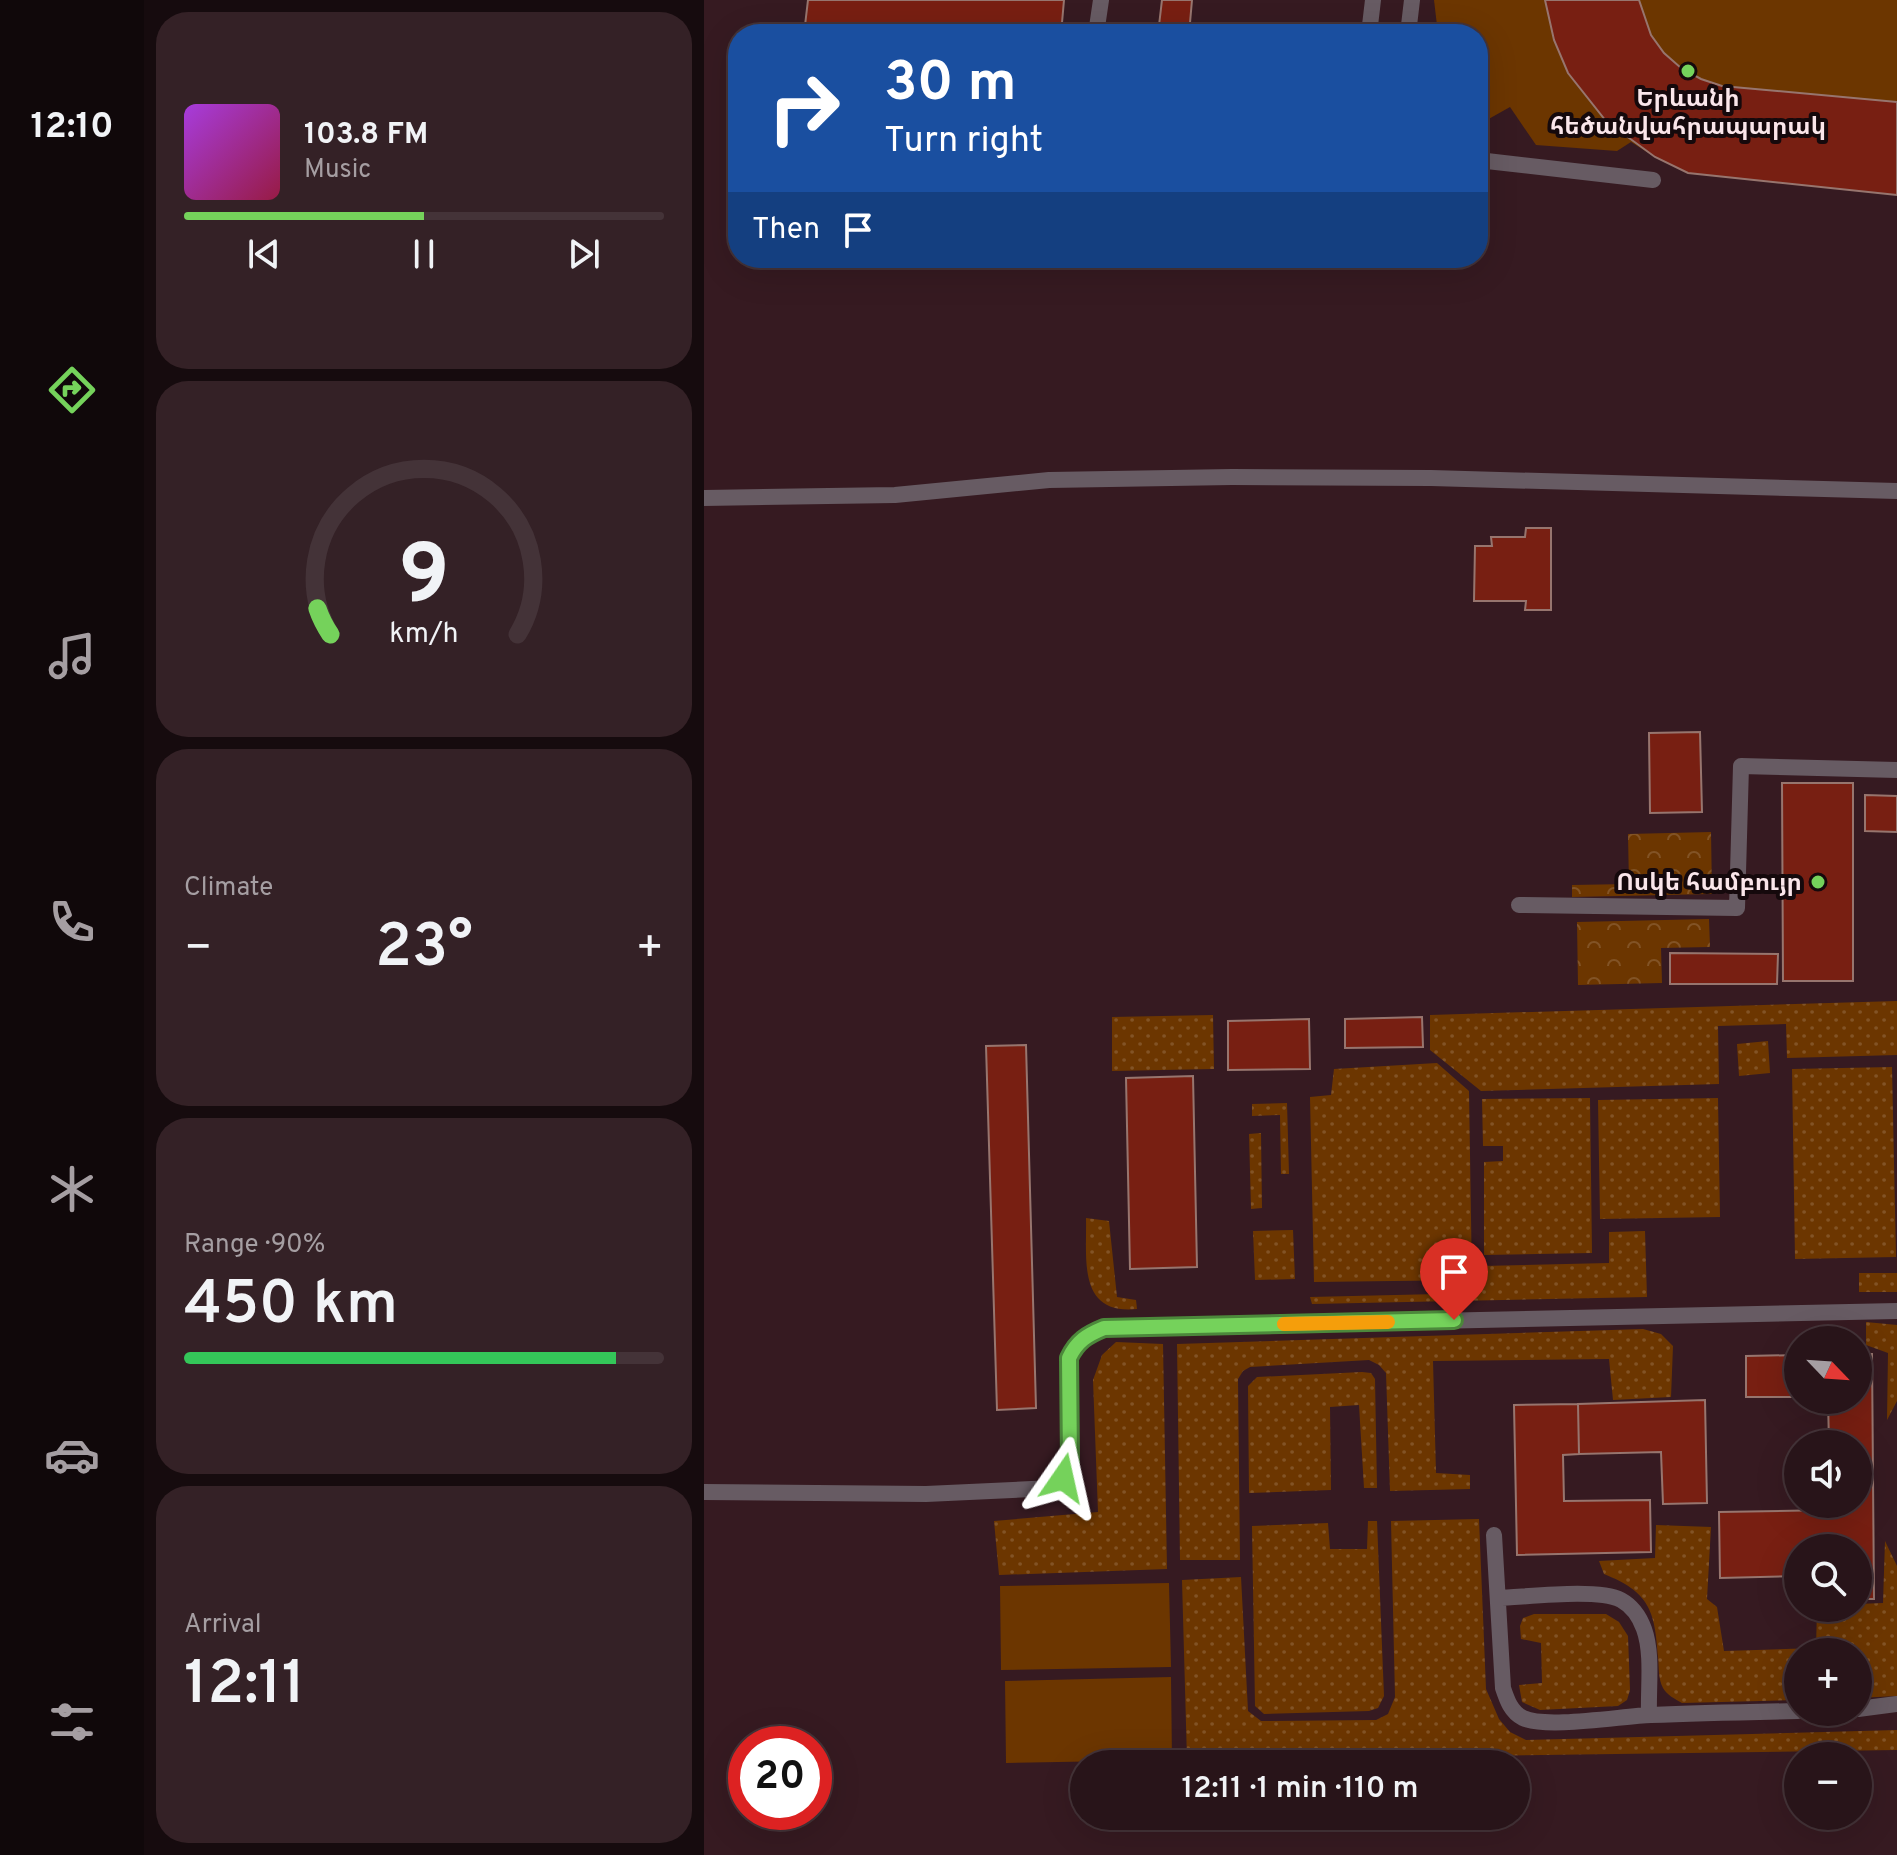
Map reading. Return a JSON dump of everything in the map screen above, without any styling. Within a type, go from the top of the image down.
[{"type":"lane","points":[[1097,24],[1101,0]]},
{"type":"lane","points":[[1370,24],[1373,0]]},
{"type":"lane","points":[[1409,24],[1412,0]]},
{"type":"lane","points":[[1488,161],[1653,180]]},
{"type":"lane","points":[[704,498],[895,495],[1049,480],[1232,477],[1431,478],[1897,491]]},
{"type":"lane","points":[[1519,905],[1737,908],[1741,766],[1897,770]]},
{"type":"lane","points":[[704,1492],[926,1494],[1053,1488],[1063,1478],[1070,1462],[1069,1358],[1087,1334],[1104,1328],[1897,1311]]},
{"type":"lane","points":[[1494,1535],[1503,1688],[1508,1702],[1525,1719],[1541,1721],[1784,1711]]},
{"type":"lane","points":[[1498,1598],[1602,1595],[1622,1600],[1634,1610],[1644,1628],[1648,1646],[1649,1715]]},
{"type":"lane","points":[[1872,1707],[1897,1704]]},
{"type":"green space","name":"Երևանի հեծանվահրապարակ","points":[[1434,0],[1897,0],[1897,195],[1688,173],[1631,142],[1617,151],[1536,145],[1510,107],[1488,119],[1488,24],[1437,24]]},
{"type":"green space","points":[[1711,832],[1712,894],[1572,897],[1572,885],[1629,884],[1628,834]]},
{"type":"green space","points":[[1709,919],[1710,947],[1661,948],[1662,983],[1578,985],[1577,922]]},
{"type":"green space","points":[[1897,1001],[1897,1055],[1787,1058],[1786,1024],[1718,1026],[1719,1084],[1481,1091],[1430,1050],[1430,1015]]},
{"type":"green space","points":[[1213,1015],[1214,1069],[1112,1071],[1112,1017]]},
{"type":"green space","points":[[1768,1041],[1770,1073],[1739,1076],[1737,1044]]},
{"type":"green space","points":[[1437,1063],[1469,1091],[1472,1280],[1314,1282],[1310,1097],[1331,1095],[1334,1069]]},
{"type":"green space","points":[[1892,1067],[1896,1257],[1795,1259],[1792,1069]]},
{"type":"green space","points":[[1590,1098],[1592,1253],[1484,1255],[1484,1162],[1503,1161],[1503,1146],[1483,1146],[1482,1099]]},
{"type":"green space","points":[[1718,1098],[1720,1217],[1600,1219],[1598,1100]]},
{"type":"green space","points":[[1287,1103],[1289,1174],[1281,1174],[1280,1115],[1252,1116],[1252,1104]]},
{"type":"green space","points":[[1261,1133],[1262,1208],[1251,1209],[1249,1134]]},
{"type":"green space","points":[[1086,1218],[1109,1221],[1117,1297],[1136,1300],[1137,1309],[1118,1308],[1104,1303],[1095,1294],[1087,1266]]},
{"type":"green space","points":[[1293,1230],[1295,1279],[1255,1280],[1253,1231]]},
{"type":"green space","points":[[1645,1231],[1647,1297],[1312,1304],[1310,1297],[1481,1293],[1481,1266],[1609,1263],[1609,1232]]},
{"type":"green space","points":[[1859,1273],[1897,1273],[1897,1292],[1859,1292]]},
{"type":"green space","points":[[1866,1322],[1897,1325],[1897,1401],[1887,1420],[1888,1353],[1872,1347],[1872,1326],[1866,1326]]},
{"type":"green space","points":[[1643,1329],[1661,1334],[1673,1346],[1671,1397],[1613,1400],[1609,1359],[1433,1361],[1436,1473],[1470,1475],[1470,1489],[1390,1491],[1386,1373],[1379,1365],[1369,1360],[1250,1367],[1238,1379],[1240,1560],[1180,1560],[1177,1344]]},
{"type":"green space","points":[[1116,1342],[1163,1344],[1167,1569],[999,1575],[994,1521],[1098,1512],[1093,1380],[1102,1355]]},
{"type":"green space","points":[[1371,1373],[1375,1379],[1377,1488],[1364,1488],[1359,1405],[1330,1407],[1331,1490],[1249,1493],[1248,1386],[1257,1377]]},
{"type":"green space","points":[[1479,1519],[1486,1689],[1499,1719],[1510,1732],[1526,1740],[1897,1730],[1897,1750],[1872,1750],[1872,1742],[1784,1742],[1784,1752],[1530,1755],[1530,1750],[1187,1750],[1182,1580],[1241,1577],[1248,1711],[1261,1721],[1376,1720],[1388,1714],[1395,1697],[1391,1521]]},
{"type":"green space","points":[[1368,1521],[1377,1521],[1384,1696],[1378,1708],[1369,1711],[1264,1714],[1255,1706],[1252,1526],[1328,1523],[1330,1549],[1367,1549]]},
{"type":"green space","points":[[1656,1525],[1711,1527],[1707,1599],[1717,1607],[1724,1651],[1784,1649],[1784,1700],[1682,1703],[1671,1697],[1660,1681],[1655,1627],[1647,1605],[1631,1588],[1604,1574],[1599,1561],[1655,1558]]},
{"type":"green space","points":[[1885,1541],[1897,1566],[1897,1696],[1872,1697],[1872,1638],[1816,1638],[1817,1622],[1872,1622],[1872,1603],[1883,1603]]},
{"type":"green space","points":[[1169,1583],[1171,1667],[1001,1670],[1000,1586]]},
{"type":"green space","points":[[1534,1614],[1606,1614],[1619,1622],[1628,1636],[1630,1690],[1627,1700],[1618,1706],[1540,1710],[1522,1702],[1519,1685],[1542,1683],[1541,1643],[1521,1639],[1523,1618]]},
{"type":"green space","points":[[1171,1677],[1172,1750],[1070,1750],[1070,1762],[1006,1763],[1005,1681]]},
{"type":"building","points":[[808,0],[1064,0],[1062,24],[805,24]]},
{"type":"building","points":[[1162,0],[1192,0],[1190,24],[1159,24]]},
{"type":"building","points":[[1545,0],[1639,0],[1651,35],[1664,53],[1681,68],[1722,86],[1897,102],[1897,195],[1688,173],[1655,157],[1606,121],[1568,73],[1554,40]]},
{"type":"building","points":[[1526,528],[1551,528],[1551,610],[1525,610],[1526,601],[1474,601],[1475,546],[1492,546],[1491,537],[1525,537]]},
{"type":"building","points":[[1700,732],[1702,812],[1650,813],[1649,733]]},
{"type":"building","name":"Ոսկե համբույր","points":[[1782,783],[1853,783],[1853,981],[1783,981]]},
{"type":"building","points":[[1865,795],[1897,796],[1897,832],[1865,831]]},
{"type":"building","points":[[1670,953],[1778,954],[1777,984],[1670,984]]},
{"type":"building","points":[[1422,1017],[1423,1047],[1345,1048],[1345,1019]]},
{"type":"building","points":[[1309,1019],[1310,1069],[1228,1070],[1228,1021]]},
{"type":"building","points":[[1026,1045],[1036,1408],[997,1410],[986,1046]]},
{"type":"building","points":[[1193,1076],[1197,1267],[1130,1269],[1126,1078]]},
{"type":"building","points":[[1872,1354],[1874,1599],[1872,1534],[1784,1534],[1784,1576],[1720,1578],[1719,1512],[1784,1511],[1784,1518],[1872,1518],[1872,1430],[1829,1430],[1828,1414],[1872,1414]]},
{"type":"building","points":[[1784,1355],[1784,1397],[1746,1397],[1746,1356]]},
{"type":"building","points":[[1705,1400],[1707,1503],[1663,1504],[1661,1452],[1579,1454],[1578,1404]]},
{"type":"building","points":[[1578,1404],[1579,1454],[1563,1455],[1564,1501],[1650,1500],[1651,1552],[1517,1555],[1514,1405]]},
{"type":"slow traffic","points":[[1284,1324],[1388,1322]]},
{"type":"place","name":"Երևանի հեծանվահրապարակ","points":[[1688,71]]},
{"type":"place","name":"Ոսկե համբույր","points":[[1818,882]]},
{"type":"route","points":[[1063,1478],[1070,1462],[1069,1358],[1087,1334],[1104,1328],[1454,1320]]}]
